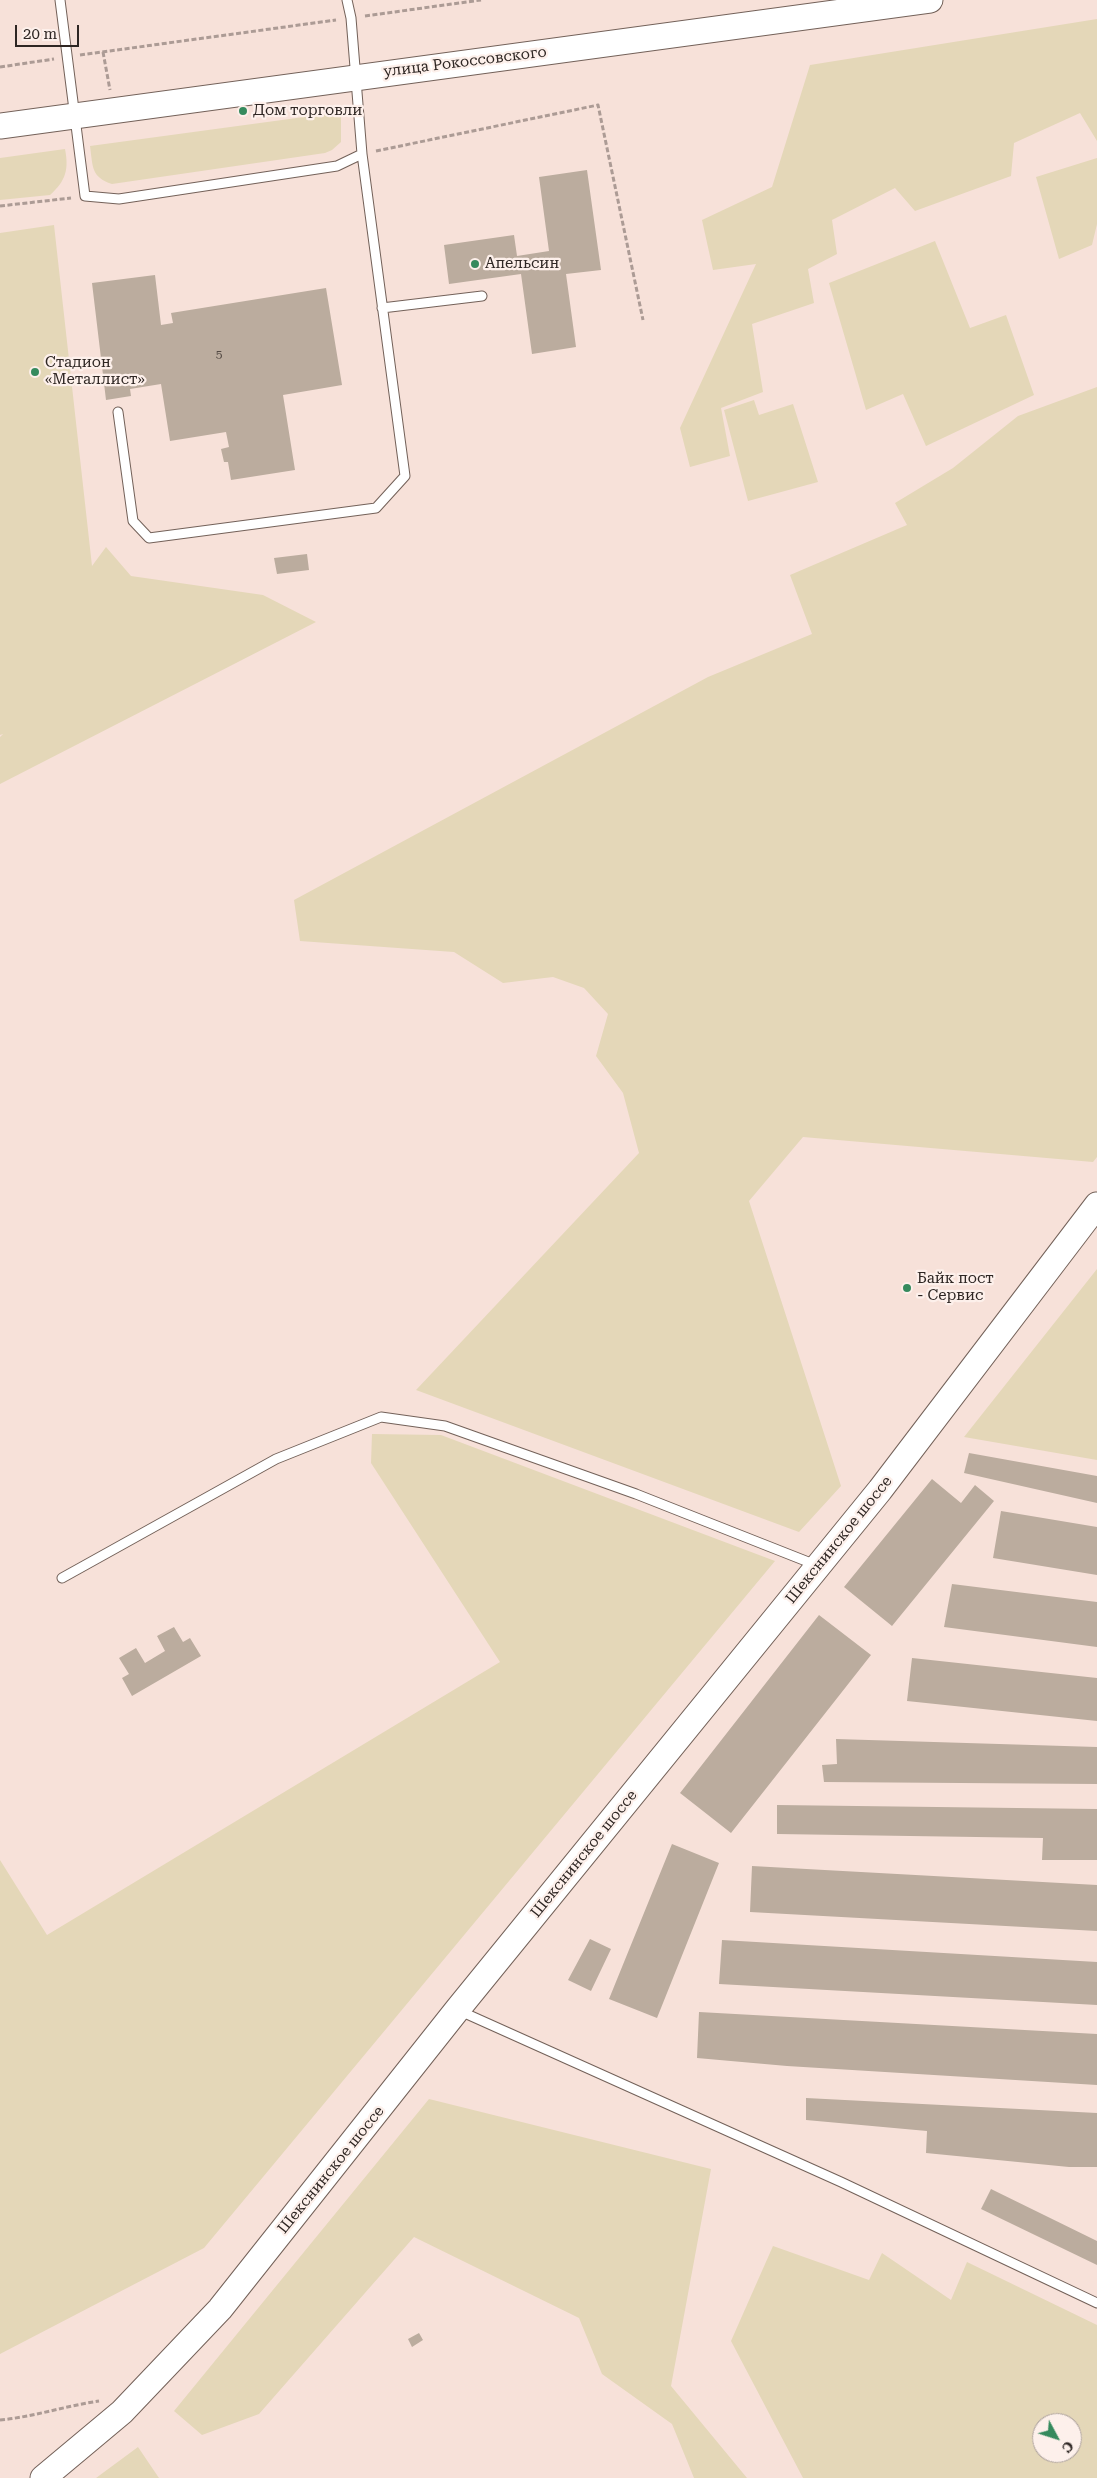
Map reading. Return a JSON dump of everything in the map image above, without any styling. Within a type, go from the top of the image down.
[{"type":"main road","name":"улица Рокоссовского","points":[[0,126],[812,12],[930,0]]},
{"type":"main road","name":"Шекснинское шоссе","points":[[43,2478],[122,2412],[220,2309],[457,2010],[880,1490],[1097,1205]]},
{"type":"lane","points":[[60,0],[85,196],[128,198],[337,166],[362,154]]},
{"type":"lane","points":[[118,412],[134,521],[149,538],[376,508],[405,476],[362,154],[351,18],[347,0]]},
{"type":"lane","points":[[382,308],[482,296]]},
{"type":"lane","points":[[62,1578],[276,1459],[381,1418],[445,1426],[636,1494],[819,1566]]},
{"type":"lane","points":[[457,2010],[841,2182],[1097,2303]]},
{"type":"path","points":[[0,67],[481,0]]},
{"type":"path","points":[[362,154],[598,105],[643,320]]},
{"type":"path","points":[[0,206],[85,196]]},
{"type":"path","points":[[0,2420],[23,2418],[69,2405],[103,2400],[134,2399]]},
{"type":"shaded area","points":[[1097,19],[1097,141],[1080,113],[1014,143],[1011,176],[915,211],[895,188],[832,220],[837,254],[808,269],[814,303],[752,324],[763,392],[721,408],[730,456],[690,467],[680,428],[756,264],[713,270],[702,220],[772,187],[810,65]]},
{"type":"shaded area","points":[[341,112],[341,142],[325,153],[112,184],[100,178],[94,170],[90,146]]},
{"type":"shaded area","points":[[65,149],[67,163],[65,174],[60,185],[50,195],[0,200],[0,158]]},
{"type":"shaded area","points":[[1097,158],[1097,224],[1092,245],[1059,259],[1036,177]]},
{"type":"shaded area","name":"Стадион «Металлист»","points":[[54,225],[92,566],[106,547],[131,576],[263,595],[316,622],[0,784],[0,737],[3,734],[0,735],[0,233]]},
{"type":"shaded area","points":[[935,241],[970,328],[1006,315],[1034,395],[926,446],[903,394],[866,410],[829,283]]},
{"type":"shaded area","points":[[1097,387],[1097,1157],[1093,1162],[803,1137],[749,1201],[841,1486],[799,1532],[416,1390],[639,1153],[623,1093],[596,1056],[608,1014],[584,988],[553,977],[503,983],[454,952],[300,941],[294,900],[708,677],[812,634],[790,575],[907,525],[895,503],[953,468],[1018,416]]},
{"type":"shaded area","points":[[754,400],[759,415],[793,404],[818,482],[748,501],[724,410]]},
{"type":"shaded area","points":[[1097,1269],[1097,1460],[964,1437]]},
{"type":"shaded area","points":[[372,1434],[441,1435],[775,1561],[204,2248],[0,2354],[0,1860],[47,1935],[500,1662],[371,1463]]},
{"type":"shaded area","points":[[429,2099],[711,2169],[671,2386],[747,2478],[694,2478],[672,2424],[602,2374],[579,2318],[414,2237],[259,2414],[202,2435],[174,2411]]},
{"type":"shaded area","points":[[773,2246],[869,2280],[882,2253],[951,2300],[967,2262],[1097,2325],[1097,2478],[803,2478],[731,2341]]},
{"type":"shaded area","points":[[138,2447],[159,2478],[96,2478]]},
{"type":"building","points":[[587,170],[601,270],[566,274],[576,347],[532,354],[521,274],[449,284],[444,245],[514,235],[517,256],[549,251],[539,177]]},
{"type":"building","points":[[155,275],[161,325],[173,323],[171,313],[326,288],[342,385],[283,395],[295,470],[231,480],[228,462],[224,462],[221,449],[229,447],[226,432],[170,441],[161,384],[130,389],[131,396],[106,400],[92,283]]},
{"type":"building","points":[[307,554],[309,570],[277,574],[274,558]]},
{"type":"building","points":[[969,1453],[1097,1476],[1097,1503],[964,1473]]},
{"type":"building","points":[[932,1479],[961,1503],[975,1485],[994,1501],[892,1626],[844,1587]]},
{"type":"building","points":[[1001,1511],[1097,1527],[1097,1575],[993,1558]]},
{"type":"building","points":[[952,1584],[1097,1602],[1097,1647],[944,1627]]},
{"type":"building","points":[[819,1615],[871,1655],[731,1833],[680,1793]]},
{"type":"building","points":[[174,1627],[183,1642],[190,1638],[201,1656],[132,1696],[122,1678],[129,1674],[119,1658],[136,1648],[145,1663],[165,1651],[157,1636]]},
{"type":"building","points":[[912,1658],[1097,1678],[1097,1721],[907,1701]]},
{"type":"building","points":[[836,1739],[1097,1747],[1097,1784],[824,1782],[822,1765],[837,1764]]},
{"type":"building","points":[[777,1805],[1097,1809],[1097,1860],[1042,1860],[1043,1838],[777,1834]]},
{"type":"building","points":[[672,1844],[719,1863],[657,2018],[609,1999]]},
{"type":"building","points":[[752,1866],[1097,1885],[1097,1931],[750,1912]]},
{"type":"building","points":[[590,1939],[611,1949],[591,1991],[568,1980]]},
{"type":"building","points":[[722,1940],[1097,1962],[1097,2005],[719,1984]]},
{"type":"building","points":[[699,2012],[1097,2034],[1097,2085],[787,2066],[697,2058]]},
{"type":"building","points":[[806,2098],[1097,2113],[1097,2167],[1069,2167],[926,2153],[927,2131],[806,2120]]},
{"type":"building","points":[[991,2189],[1097,2241],[1097,2265],[981,2209]]},
{"type":"building","points":[[419,2333],[423,2340],[412,2347],[408,2339]]},
{"type":"place","name":"Дом торговли","points":[[243,111]]},
{"type":"place","name":"Апельсин","points":[[475,264]]},
{"type":"place","name":"Стадион «Металлист»","points":[[35,372]]},
{"type":"place","name":"Байк пост - Сервис","points":[[907,1288]]}]
